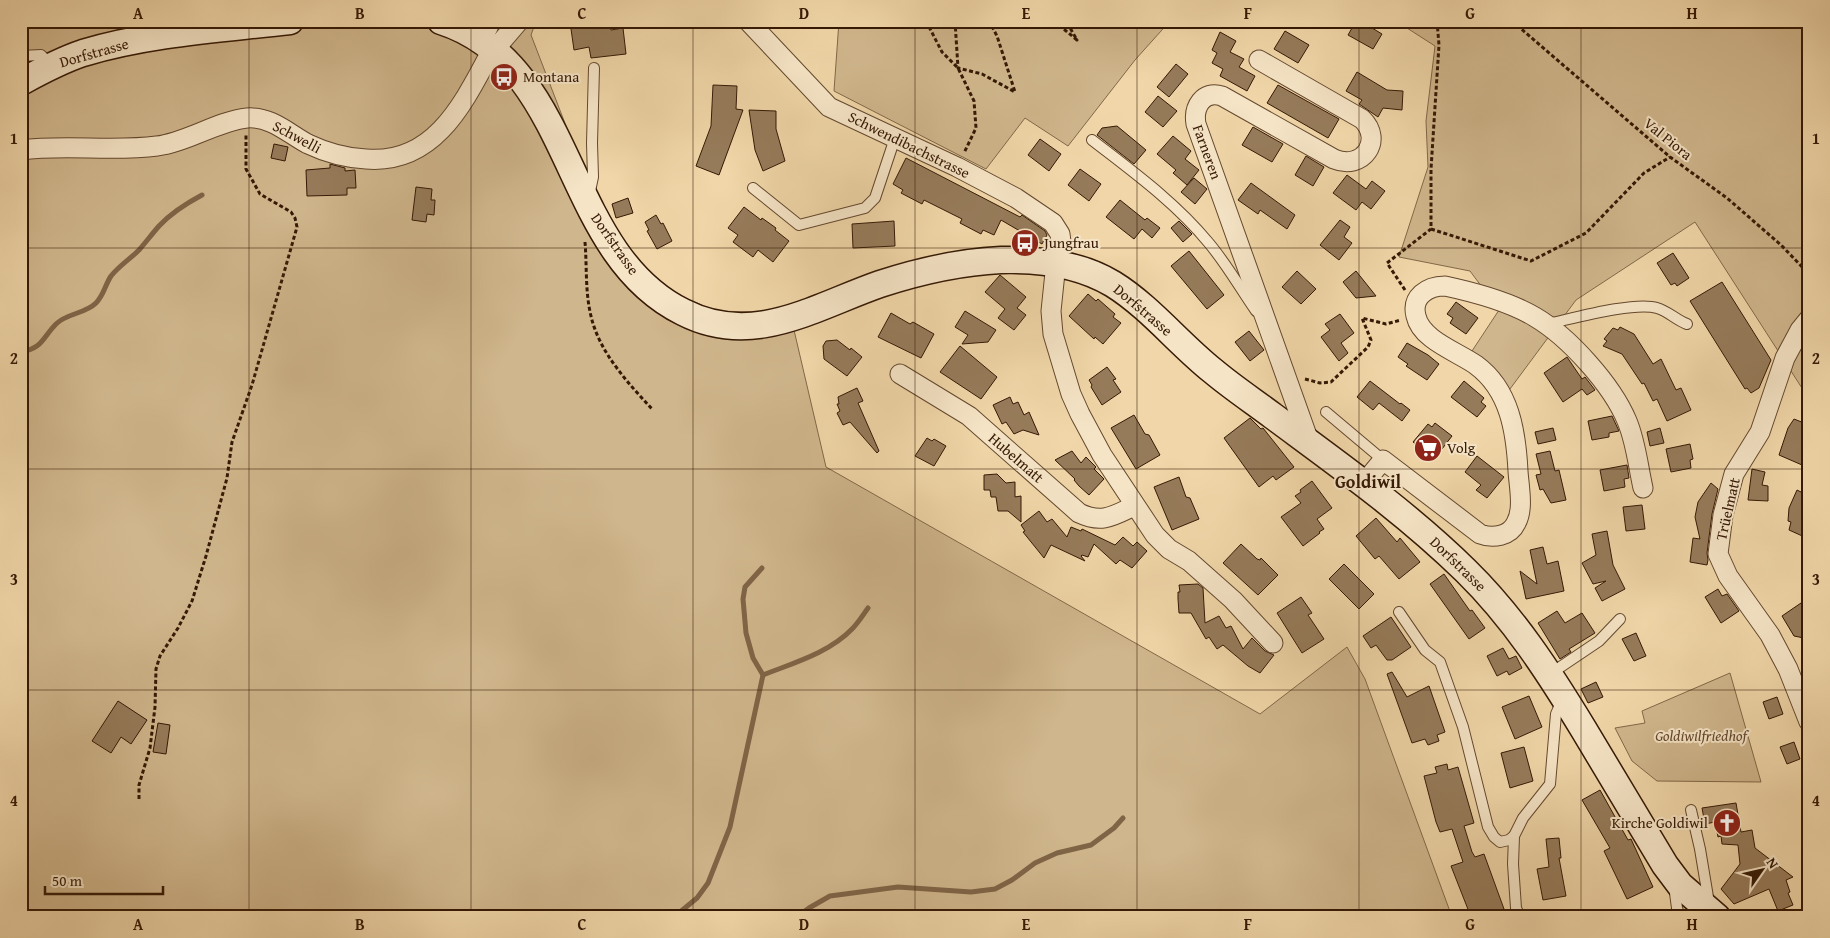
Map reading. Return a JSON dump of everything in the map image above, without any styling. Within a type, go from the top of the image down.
[{"type":"street","name":"Dorfstrasse","points":[[21,82],[51,66],[83,54],[148,38],[290,21]]},
{"type":"street","name":"Dorfstrasse","points":[[442,21],[490,40],[519,75],[544,112],[590,208],[617,253],[656,295],[698,319],[729,326],[762,326],[880,285],[949,265],[971,262],[1015,260],[1056,263],[1098,276],[1115,286],[1133,299],[1212,371],[1415,523],[1468,572],[1509,619],[1550,674],[1665,865],[1680,885],[1714,914]]},
{"type":"street","name":"Schwelli","points":[[21,150],[69,146],[104,148],[159,146],[248,118],[272,122],[304,142],[328,153],[372,160],[391,159],[408,154],[423,146],[444,127],[470,90],[490,40],[519,21]]},
{"type":"street","name":"Schwendibachstrasse","points":[[748,21],[829,106],[957,167],[1016,198],[1053,224],[1060,234],[1061,242],[1056,263]]},
{"type":"street","name":"Farneren","points":[[1259,60],[1362,119],[1371,134],[1370,146],[1364,156],[1355,162],[1346,162],[1334,159],[1222,96],[1210,95],[1200,101],[1195,111],[1196,124],[1310,444]]},
{"type":"street","points":[[1056,263],[1051,323],[1061,365],[1080,414],[1102,456],[1155,535],[1169,549],[1189,561],[1233,600],[1273,643]]},
{"type":"street","points":[[1364,483],[1384,460],[1480,534],[1495,537],[1507,533],[1519,518],[1517,446],[1514,429],[1505,403],[1486,373],[1422,329],[1416,311],[1419,297],[1426,290],[1436,286],[1444,286],[1509,305],[1533,315],[1547,324],[1582,358],[1602,379],[1616,399],[1632,434],[1643,488]]},
{"type":"street","name":"Trüelmatt","points":[[1809,319],[1800,330],[1785,358],[1760,432],[1734,474],[1723,515],[1718,554],[1728,576],[1770,635],[1788,669],[1809,722]]},
{"type":"street","name":"Hubelmatt","points":[[900,374],[968,416],[1079,513],[1096,519],[1104,519],[1134,506]]},
{"type":"lane","points":[[21,56],[41,55],[51,66]]},
{"type":"lane","points":[[590,208],[593,177],[594,68]]},
{"type":"lane","points":[[753,188],[799,225],[865,208],[874,198],[895,138]]},
{"type":"lane","points":[[1092,140],[1135,173],[1204,237],[1270,328]]},
{"type":"lane","points":[[1547,324],[1604,312],[1647,306],[1664,311],[1687,324]]},
{"type":"lane","points":[[1326,412],[1384,460]]},
{"type":"lane","points":[[1399,612],[1425,650],[1440,662],[1463,727],[1488,827],[1494,837],[1500,842],[1510,840],[1514,836],[1523,818],[1550,784],[1556,714],[1563,696]]},
{"type":"lane","points":[[1550,674],[1599,641],[1620,618]]},
{"type":"lane","points":[[1691,810],[1714,914]]},
{"type":"lane","points":[[1514,836],[1513,864],[1516,908],[1520,917]]},
{"type":"lane","points":[[1680,885],[1675,892],[1680,917]]},
{"type":"path","points":[[926,21],[942,52],[958,68],[974,102],[976,128],[957,167]]},
{"type":"path","points":[[955,21],[958,68]]},
{"type":"path","points":[[958,68],[982,74],[1015,92],[997,36],[989,21]]},
{"type":"path","points":[[1054,21],[1077,40],[1066,21]]},
{"type":"path","points":[[1431,229],[1431,168],[1439,45],[1437,21]]},
{"type":"path","name":"Val Piora","points":[[1512,21],[1670,157],[1727,198],[1781,245],[1809,274]]},
{"type":"path","points":[[139,799],[139,785],[152,740],[156,669],[160,656],[178,628],[192,600],[227,478],[232,442],[252,385],[297,227],[291,212],[260,194],[246,170],[246,127],[248,118]]},
{"type":"path","points":[[1431,229],[1531,261],[1586,233],[1644,173],[1670,157]]},
{"type":"path","points":[[590,208],[585,236],[588,303],[591,317],[596,332],[611,358],[629,383],[652,409]]},
{"type":"path","points":[[1285,372],[1320,383],[1331,382],[1370,345],[1371,340],[1362,318],[1386,324],[1416,311],[1387,263],[1431,229]]},
{"type":"green space","points":[[21,21],[536,21],[531,35],[571,139],[620,241],[659,287],[716,311],[790,313],[826,467],[1260,714],[1347,647],[1365,679],[1452,917],[21,917]]},
{"type":"green space","points":[[839,21],[1170,21],[1135,60],[1068,146],[1025,118],[986,169],[834,91]]},
{"type":"green space","points":[[1396,21],[1809,21],[1809,399],[1695,222],[1576,300],[1507,393],[1472,351],[1499,310],[1470,271],[1399,257],[1428,167],[1426,121],[1435,46]]},
{"type":"green space","name":"Goldiwilfriedhof","points":[[1730,673],[1761,782],[1657,781],[1632,761],[1615,728],[1645,723],[1642,711]]},
{"type":"building","points":[[587,21],[587,23],[608,21],[611,30],[623,28],[626,54],[591,58],[589,47],[574,50],[570,22]]},
{"type":"building","points":[[1356,21],[1376,21],[1372,28],[1382,34],[1373,49],[1348,35]]},
{"type":"building","points":[[1285,31],[1309,45],[1298,63],[1274,49]]},
{"type":"building","points":[[1220,32],[1236,41],[1230,52],[1244,59],[1239,67],[1255,76],[1247,91],[1220,76],[1223,69],[1212,63],[1217,53],[1212,50]]},
{"type":"building","points":[[1176,64],[1188,74],[1169,97],[1157,87]]},
{"type":"building","points":[[1357,72],[1387,90],[1403,91],[1402,110],[1383,108],[1378,117],[1359,104],[1362,100],[1346,91]]},
{"type":"building","points":[[713,85],[737,86],[736,109],[743,110],[719,175],[696,166],[711,126]]},
{"type":"building","points":[[1278,85],[1339,119],[1328,138],[1267,103]]},
{"type":"building","points":[[1158,96],[1177,111],[1163,127],[1145,112]]},
{"type":"building","points":[[749,110],[776,111],[776,129],[785,161],[763,171],[755,150]]},
{"type":"building","points":[[1117,126],[1146,150],[1134,164],[1097,135],[1102,128]]},
{"type":"building","points":[[1253,127],[1283,144],[1272,162],[1242,145]]},
{"type":"building","points":[[1173,136],[1191,151],[1185,159],[1199,170],[1187,185],[1173,173],[1176,170],[1157,154]]},
{"type":"building","points":[[1040,139],[1061,154],[1049,171],[1028,155]]},
{"type":"building","points":[[274,144],[288,147],[285,161],[271,158]]},
{"type":"building","points":[[1306,156],[1324,167],[1313,186],[1295,175]]},
{"type":"building","points":[[906,158],[1020,217],[1022,215],[1045,231],[1047,235],[1042,244],[1001,220],[994,235],[983,230],[981,234],[960,223],[962,219],[924,200],[922,204],[901,193],[903,190],[893,184]]},
{"type":"building","points":[[330,164],[345,168],[345,171],[355,170],[356,188],[347,188],[347,195],[307,196],[306,170],[330,168]]},
{"type":"building","points":[[1080,169],[1101,184],[1089,201],[1068,185]]},
{"type":"building","points":[[1347,175],[1366,189],[1372,181],[1385,191],[1371,209],[1362,202],[1356,210],[1333,193]]},
{"type":"building","points":[[1194,178],[1207,189],[1195,204],[1181,192]]},
{"type":"building","points":[[1251,183],[1295,215],[1287,229],[1260,210],[1258,214],[1238,200]]},
{"type":"building","points":[[416,187],[432,189],[431,200],[435,200],[434,215],[427,214],[426,222],[412,220]]},
{"type":"building","points":[[628,198],[633,213],[616,218],[612,204]]},
{"type":"building","points":[[1120,200],[1145,220],[1147,218],[1160,228],[1152,238],[1142,229],[1134,239],[1106,217]]},
{"type":"building","points":[[744,207],[761,220],[762,218],[776,228],[775,230],[789,241],[773,262],[758,250],[753,257],[733,242],[738,235],[728,228]]},
{"type":"building","points":[[656,215],[661,224],[663,223],[672,241],[657,249],[647,231],[649,230],[645,222]]},
{"type":"building","points":[[1340,220],[1350,227],[1344,237],[1352,243],[1339,260],[1320,245]]},
{"type":"building","points":[[894,221],[895,246],[853,248],[852,224]]},
{"type":"building","points":[[1179,221],[1192,234],[1183,242],[1171,228]]},
{"type":"building","points":[[1189,251],[1224,295],[1207,309],[1171,266]]},
{"type":"building","points":[[1673,253],[1689,278],[1677,286],[1675,283],[1671,285],[1657,263]]},
{"type":"building","points":[[1297,271],[1316,289],[1301,304],[1282,287]]},
{"type":"building","points":[[1356,271],[1376,296],[1356,298],[1343,282]]},
{"type":"building","points":[[1000,275],[1026,297],[1017,308],[1026,315],[1014,330],[998,318],[1005,309],[985,292]]},
{"type":"building","points":[[1722,282],[1771,360],[1759,388],[1751,393],[1747,388],[1745,389],[1690,301]]},
{"type":"building","points":[[1088,294],[1096,301],[1098,299],[1115,314],[1113,317],[1121,323],[1103,344],[1095,337],[1094,339],[1069,316]]},
{"type":"building","points":[[1456,302],[1478,318],[1466,334],[1450,323],[1453,318],[1447,314]]},
{"type":"building","points":[[965,311],[996,330],[988,342],[962,344],[968,335],[955,327]]},
{"type":"building","points":[[891,313],[910,324],[913,322],[934,334],[921,358],[878,337]]},
{"type":"building","points":[[1340,314],[1354,333],[1341,343],[1348,353],[1339,361],[1321,337],[1330,330],[1325,324]]},
{"type":"building","points":[[1620,327],[1634,334],[1653,364],[1661,359],[1676,390],[1681,388],[1691,410],[1667,421],[1657,399],[1653,401],[1644,383],[1642,384],[1622,354],[1603,346],[1607,341],[1604,339],[1613,328],[1618,330]]},
{"type":"building","points":[[1249,331],[1264,350],[1250,361],[1235,342]]},
{"type":"building","points":[[837,340],[862,357],[847,376],[824,359],[823,346],[826,341]]},
{"type":"building","points":[[1407,343],[1439,364],[1427,380],[1406,366],[1408,364],[1398,357]]},
{"type":"building","points":[[960,346],[997,377],[981,399],[940,372]]},
{"type":"building","points":[[1567,357],[1582,379],[1585,377],[1595,390],[1587,395],[1582,389],[1563,402],[1544,373]]},
{"type":"building","points":[[1107,367],[1116,379],[1113,380],[1121,392],[1102,405],[1089,380]]},
{"type":"building","points":[[1370,381],[1410,410],[1402,421],[1379,403],[1373,410],[1357,397]]},
{"type":"building","points":[[1464,381],[1484,398],[1481,402],[1486,406],[1477,417],[1451,397]]},
{"type":"building","points":[[857,388],[863,401],[858,403],[879,451],[877,453],[850,422],[843,425],[837,413],[840,411],[837,404],[839,404],[838,397]]},
{"type":"building","points":[[1010,397],[1013,404],[1018,402],[1024,415],[1029,412],[1039,435],[1023,430],[1014,434],[1006,422],[1002,424],[993,405]]},
{"type":"building","points":[[1134,415],[1145,434],[1149,435],[1160,455],[1136,469],[1111,428]]},
{"type":"building","points":[[1612,416],[1619,431],[1609,433],[1609,437],[1592,440],[1588,421]]},
{"type":"building","points":[[1250,418],[1261,429],[1263,428],[1294,467],[1276,480],[1273,476],[1259,487],[1224,438]]},
{"type":"building","points":[[1794,419],[1809,425],[1809,468],[1779,455],[1788,428]]},
{"type":"building","points":[[1435,423],[1452,436],[1442,449],[1438,446],[1430,456],[1413,442],[1428,424],[1432,427]]},
{"type":"building","points":[[1553,428],[1556,440],[1538,444],[1535,432]]},
{"type":"building","points":[[1660,428],[1664,443],[1650,446],[1647,432]]},
{"type":"building","points":[[927,438],[932,441],[934,439],[946,446],[934,466],[915,456]]},
{"type":"building","points":[[1690,444],[1693,459],[1690,460],[1691,468],[1671,472],[1666,449]]},
{"type":"building","points":[[1072,451],[1081,463],[1086,457],[1104,479],[1089,495],[1055,460]]},
{"type":"building","points":[[1550,451],[1555,471],[1559,470],[1566,500],[1551,503],[1543,489],[1540,490],[1536,475],[1541,474],[1536,454]]},
{"type":"building","points":[[1477,456],[1504,477],[1487,498],[1476,490],[1481,485],[1465,472]]},
{"type":"building","points":[[1627,465],[1629,478],[1624,479],[1625,487],[1604,491],[1600,470]]},
{"type":"building","points":[[1752,469],[1765,472],[1762,485],[1768,486],[1768,501],[1748,500]]},
{"type":"building","points":[[997,474],[1006,483],[1015,482],[1015,497],[1021,496],[1021,522],[1008,511],[998,511],[996,497],[991,497],[990,490],[984,490],[984,475]]},
{"type":"building","points":[[1179,477],[1186,497],[1190,498],[1199,519],[1172,530],[1154,487]]},
{"type":"building","points":[[1312,481],[1332,508],[1317,519],[1324,529],[1303,546],[1281,517],[1301,503],[1295,496]]},
{"type":"building","points":[[1711,483],[1718,489],[1712,514],[1707,565],[1690,562],[1693,538],[1700,539],[1695,517],[1698,502]]},
{"type":"building","points":[[1797,490],[1809,496],[1809,539],[1789,530],[1791,522],[1788,521],[1789,508]]},
{"type":"building","points":[[1642,505],[1645,529],[1626,531],[1623,507]]},
{"type":"building","points":[[1039,511],[1047,522],[1052,519],[1067,537],[1071,527],[1081,531],[1082,529],[1115,545],[1123,537],[1133,546],[1137,542],[1147,551],[1132,568],[1120,560],[1116,564],[1094,544],[1088,557],[1081,556],[1085,561],[1051,545],[1044,558],[1023,532],[1025,531],[1021,525]]},
{"type":"building","points":[[1376,518],[1397,542],[1400,538],[1420,562],[1399,579],[1379,556],[1375,559],[1356,536]]},
{"type":"building","points":[[1607,531],[1613,565],[1625,589],[1602,601],[1595,588],[1606,581],[1593,584],[1582,563],[1596,555],[1592,534]]},
{"type":"building","points":[[1241,544],[1257,559],[1260,560],[1261,558],[1278,575],[1258,595],[1223,563]]},
{"type":"building","points":[[1543,547],[1547,564],[1558,561],[1564,591],[1526,599],[1520,571],[1537,584],[1530,550]]},
{"type":"building","points":[[1344,564],[1374,594],[1359,609],[1329,579]]},
{"type":"building","points":[[1444,574],[1470,611],[1472,610],[1485,628],[1469,639],[1430,584]]},
{"type":"building","points":[[1198,584],[1203,588],[1205,623],[1219,616],[1226,628],[1231,626],[1243,649],[1252,638],[1265,651],[1274,655],[1260,673],[1248,666],[1223,645],[1217,649],[1209,637],[1206,639],[1191,613],[1179,613],[1179,585]]},
{"type":"building","points":[[1718,589],[1722,596],[1727,594],[1739,611],[1721,623],[1705,597]]},
{"type":"building","points":[[1301,597],[1312,613],[1308,615],[1324,639],[1302,653],[1277,613]]},
{"type":"building","points":[[1801,603],[1809,616],[1809,639],[1794,636],[1782,616]]},
{"type":"building","points":[[1557,611],[1565,623],[1582,613],[1595,633],[1569,649],[1571,652],[1560,659],[1538,623]]},
{"type":"building","points":[[1391,617],[1411,647],[1392,660],[1387,660],[1376,645],[1371,648],[1363,636]]},
{"type":"building","points":[[1636,633],[1646,656],[1634,661],[1622,639]]},
{"type":"building","points":[[1503,648],[1509,659],[1516,656],[1522,668],[1509,675],[1507,671],[1497,676],[1487,656]]},
{"type":"building","points":[[1392,672],[1407,697],[1429,686],[1445,732],[1437,735],[1439,741],[1428,745],[1425,739],[1412,743],[1387,674]]},
{"type":"building","points":[[1596,682],[1603,697],[1588,703],[1581,689]]},
{"type":"building","points":[[1529,696],[1542,727],[1515,739],[1502,707]]},
{"type":"building","points":[[1777,697],[1783,714],[1769,719],[1763,702]]},
{"type":"building","points":[[118,701],[147,720],[131,744],[121,737],[111,753],[92,741]]},
{"type":"building","points":[[158,723],[170,725],[166,754],[153,752]]},
{"type":"building","points":[[1794,742],[1800,759],[1787,764],[1780,747]]},
{"type":"building","points":[[1524,747],[1533,781],[1510,788],[1501,753]]},
{"type":"building","points":[[1447,764],[1448,770],[1458,767],[1474,823],[1464,826],[1475,857],[1484,854],[1504,909],[1495,912],[1497,917],[1471,917],[1451,866],[1463,862],[1452,829],[1440,832],[1436,822],[1424,776],[1437,773],[1435,767]]},
{"type":"building","points":[[1600,790],[1628,840],[1631,839],[1653,887],[1627,899],[1604,851],[1610,848],[1582,800]]},
{"type":"building","points":[[1736,803],[1741,832],[1752,830],[1755,848],[1793,877],[1786,880],[1790,892],[1788,893],[1793,905],[1778,911],[1769,889],[1734,904],[1721,889],[1740,864],[1738,845],[1722,844],[1721,836],[1718,837],[1715,822],[1705,824],[1702,808]]},
{"type":"building","points":[[1559,838],[1561,858],[1559,858],[1566,896],[1543,900],[1537,869],[1549,867],[1546,839]]},
{"type":"waterway","points":[[21,352],[34,348],[42,342],[60,320],[92,307],[101,297],[111,276],[139,250],[159,226],[179,209],[202,195]]},
{"type":"waterway","points":[[674,917],[697,898],[708,883],[730,827],[763,675],[753,658],[746,633],[743,599],[745,587],[762,568]]},
{"type":"waterway","points":[[763,675],[833,645],[852,629],[868,608]]},
{"type":"waterway","points":[[797,917],[830,896],[898,887],[971,892],[995,889],[1012,880],[1035,863],[1057,853],[1091,845],[1114,828],[1123,818]]},
{"type":"place","name":"Montana","points":[[504,77]]},
{"type":"place","name":"Jungfrau","points":[[1025,243]]},
{"type":"place","name":"Volg","points":[[1428,448]]},
{"type":"place","name":"Kirche Goldiwil","points":[[1727,823]]},
{"type":"district","name":"Goldiwil","points":[[1368,482]]}]
